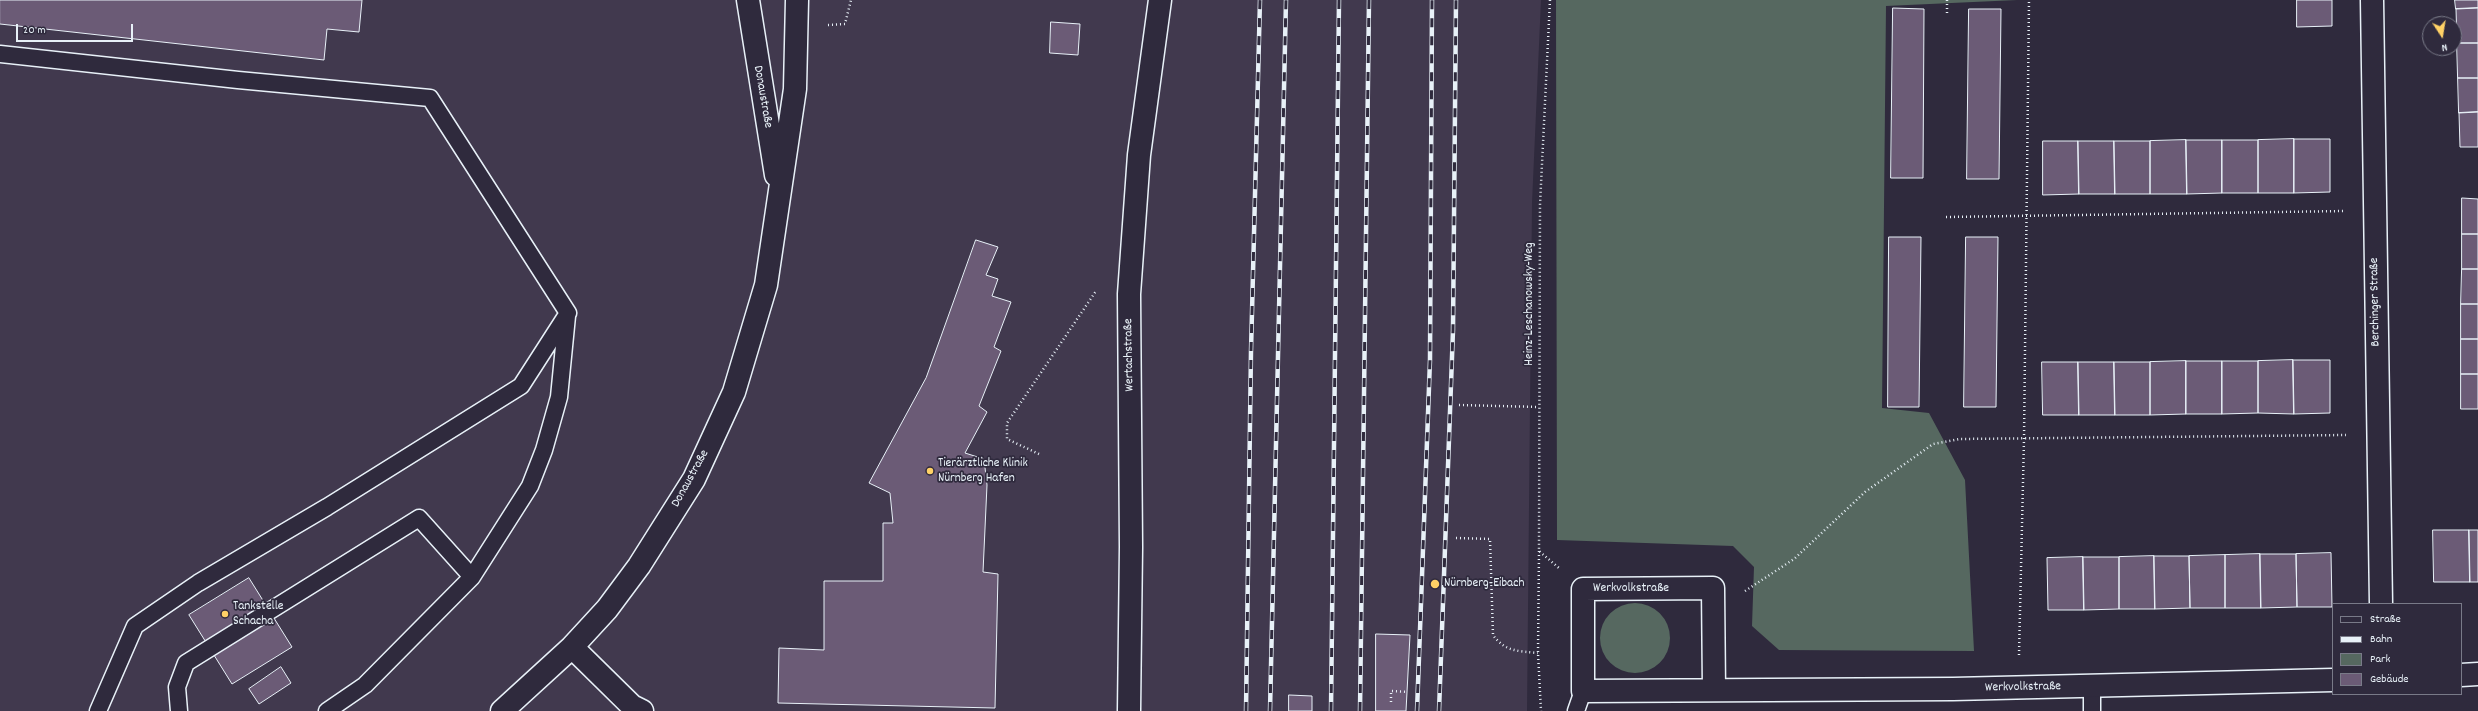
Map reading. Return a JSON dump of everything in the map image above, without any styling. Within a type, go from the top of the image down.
[{"type":"street","name":"Donaustraße","points":[[748,0],[779,194]]},
{"type":"street","name":"Donaustraße","points":[[502,711],[572,647],[607,609],[639,566],[694,479],[734,392],[766,285],[795,89],[797,0]]},
{"type":"street","name":"Wertachstraße","points":[[1129,711],[1132,547],[1129,294],[1139,155],[1160,0]]},
{"type":"street","name":"Berchinger Straße","points":[[2372,0],[2381,603]]},
{"type":"street","name":"Werkvolkstraße","points":[[1714,690],[1713,588],[1583,589],[1583,691],[2018,688],[2332,680]]},
{"type":"street","points":[[572,647],[632,706],[642,711]]},
{"type":"street","points":[[2462,675],[2478,674]]},
{"type":"lane","points":[[0,54],[238,80],[430,98],[568,313],[558,397],[544,450],[530,486],[472,577],[365,685],[327,711]]},
{"type":"lane","points":[[98,711],[135,626],[198,583],[327,507],[521,386],[568,313]]},
{"type":"lane","points":[[179,711],[177,687],[186,663],[419,518],[472,577]]},
{"type":"lane","points":[[2092,686],[2092,711]]},
{"type":"lane","points":[[1576,711],[1583,691]]},
{"type":"path","name":"Heinz-Leschanowsky-Weg","points":[[1541,711],[1538,652],[1540,205],[1550,0]]},
{"type":"path","points":[[1947,0],[1947,13]]},
{"type":"path","points":[[2018,688],[2024,439],[2025,216],[2029,0]]},
{"type":"path","points":[[1946,217],[2374,210]]},
{"type":"path","points":[[1039,454],[1008,439],[1007,423],[1080,311],[1099,288]]},
{"type":"path","points":[[1459,405],[1539,407]]},
{"type":"path","points":[[1713,611],[1794,559],[1865,492],[1933,444],[1960,440],[2378,435]]},
{"type":"path","points":[[1456,538],[1490,539],[1493,636],[1499,644],[1509,650],[1538,652]]},
{"type":"path","points":[[1539,551],[1583,589]]},
{"type":"path","points":[[1391,702],[1391,691],[1408,692]]},
{"type":"shaded area","points":[[0,0],[1541,0],[1532,203],[1527,711],[0,711]]},
{"type":"green space","points":[[1556,0],[2017,0],[1886,6],[1882,408],[1929,413],[1965,480],[1974,651],[1779,650],[1752,626],[1754,567],[1733,546],[1557,540]]},
{"type":"green space","points":[[1628,603],[1642,603],[1655,609],[1664,618],[1670,631],[1668,651],[1660,663],[1642,673],[1628,673],[1615,667],[1606,658],[1600,645],[1600,631],[1606,618],[1615,609]]},
{"type":"building","points":[[0,0],[362,0],[359,32],[327,29],[324,60],[0,24]]},
{"type":"building","points":[[2297,0],[2332,0],[2332,26],[2297,27]]},
{"type":"building","points":[[2455,0],[2478,0],[2478,8],[2456,9]]},
{"type":"building","points":[[1893,8],[1924,9],[1923,178],[1891,178]]},
{"type":"building","points":[[2478,8],[2478,43],[2462,43],[2462,16],[2456,16],[2456,9]]},
{"type":"building","points":[[1969,9],[2001,9],[1999,179],[1967,179]]},
{"type":"building","points":[[1051,22],[1080,24],[1078,55],[1050,53]]},
{"type":"building","points":[[2462,43],[2478,43],[2478,78],[2458,78],[2457,56],[2462,56]]},
{"type":"building","points":[[2458,78],[2478,78],[2478,112],[2459,113]]},
{"type":"building","points":[[2478,112],[2478,147],[2460,147],[2459,113]]},
{"type":"building","points":[[2294,139],[2330,139],[2330,192],[2294,193]]},
{"type":"building","points":[[2294,139],[2294,193],[2258,193],[2258,140]]},
{"type":"building","points":[[2186,140],[2222,140],[2222,193],[2187,194]]},
{"type":"building","points":[[2186,140],[2187,194],[2150,194],[2150,141]]},
{"type":"building","points":[[2222,140],[2258,140],[2258,193],[2222,193]]},
{"type":"building","points":[[2043,141],[2078,141],[2079,194],[2043,195]]},
{"type":"building","points":[[2078,141],[2114,141],[2115,194],[2079,194]]},
{"type":"building","points":[[2114,141],[2150,141],[2150,194],[2115,194]]},
{"type":"building","points":[[2462,198],[2478,199],[2478,234],[2462,234]]},
{"type":"building","points":[[2462,234],[2478,234],[2478,269],[2462,269]]},
{"type":"building","points":[[1889,237],[1921,237],[1919,407],[1888,407]]},
{"type":"building","points":[[1966,237],[1998,237],[1996,407],[1964,407]]},
{"type":"building","name":"Tierärztliche Klinik Nürnberg Hafen","points":[[976,240],[998,247],[986,275],[998,279],[992,296],[1011,302],[994,347],[1001,351],[979,406],[987,412],[965,453],[984,459],[987,485],[983,572],[998,574],[995,708],[778,703],[779,648],[824,650],[824,581],[883,581],[883,523],[893,523],[890,493],[869,483],[926,378]]},
{"type":"building","points":[[2462,269],[2478,269],[2478,304],[2461,304]]},
{"type":"building","points":[[2461,304],[2478,304],[2478,339],[2461,339]]},
{"type":"building","points":[[2461,339],[2478,339],[2478,374],[2461,374]]},
{"type":"building","points":[[2293,360],[2330,360],[2330,413],[2294,414]]},
{"type":"building","points":[[2293,360],[2294,414],[2258,413],[2258,361]]},
{"type":"building","points":[[2186,361],[2222,361],[2222,414],[2186,414]]},
{"type":"building","points":[[2186,361],[2186,414],[2150,415],[2150,362]]},
{"type":"building","points":[[2222,361],[2258,361],[2258,413],[2222,414]]},
{"type":"building","points":[[2042,362],[2078,362],[2079,415],[2043,415]]},
{"type":"building","points":[[2078,362],[2114,362],[2115,415],[2079,415]]},
{"type":"building","points":[[2114,362],[2150,362],[2150,415],[2115,415]]},
{"type":"building","points":[[2461,374],[2478,374],[2478,409],[2461,409]]},
{"type":"building","points":[[2433,530],[2469,530],[2470,582],[2434,582]]},
{"type":"building","points":[[2469,530],[2478,530],[2478,582],[2470,582]]},
{"type":"building","points":[[2331,553],[2332,607],[2297,607],[2296,554]]},
{"type":"building","points":[[2260,554],[2296,554],[2297,607],[2261,608]]},
{"type":"building","points":[[2260,554],[2261,608],[2225,608],[2225,555]]},
{"type":"building","points":[[2225,555],[2225,608],[2190,608],[2189,556]]},
{"type":"building","points":[[2154,556],[2189,556],[2190,608],[2155,609]]},
{"type":"building","points":[[2154,556],[2155,609],[2119,609],[2119,557]]},
{"type":"building","points":[[2083,557],[2084,610],[2048,610],[2047,558]]},
{"type":"building","points":[[2083,557],[2119,557],[2119,609],[2084,610]]},
{"type":"building","points":[[249,578],[292,647],[232,684],[189,615]]},
{"type":"building","points":[[1376,634],[1410,635],[1406,711],[1376,711]]},
{"type":"building","points":[[281,667],[291,683],[259,704],[249,689]]},
{"type":"building","points":[[1289,695],[1312,696],[1312,711],[1289,711]]},
{"type":"railway","points":[[1246,711],[1251,351],[1260,0]]},
{"type":"railway","points":[[1270,711],[1286,0]]},
{"type":"railway","points":[[1331,711],[1339,0]]},
{"type":"railway","points":[[1360,711],[1369,0]]},
{"type":"railway","points":[[1417,711],[1430,360],[1432,0]]},
{"type":"railway","points":[[1439,711],[1453,330],[1456,0]]},
{"type":"place","name":"Tierärztliche Klinik Nürnberg Hafen","points":[[930,471]]},
{"type":"place","name":"Nürnberg-Eibach","points":[[1435,584]]},
{"type":"place","name":"Tankstelle Schacha","points":[[225,614]]}]
